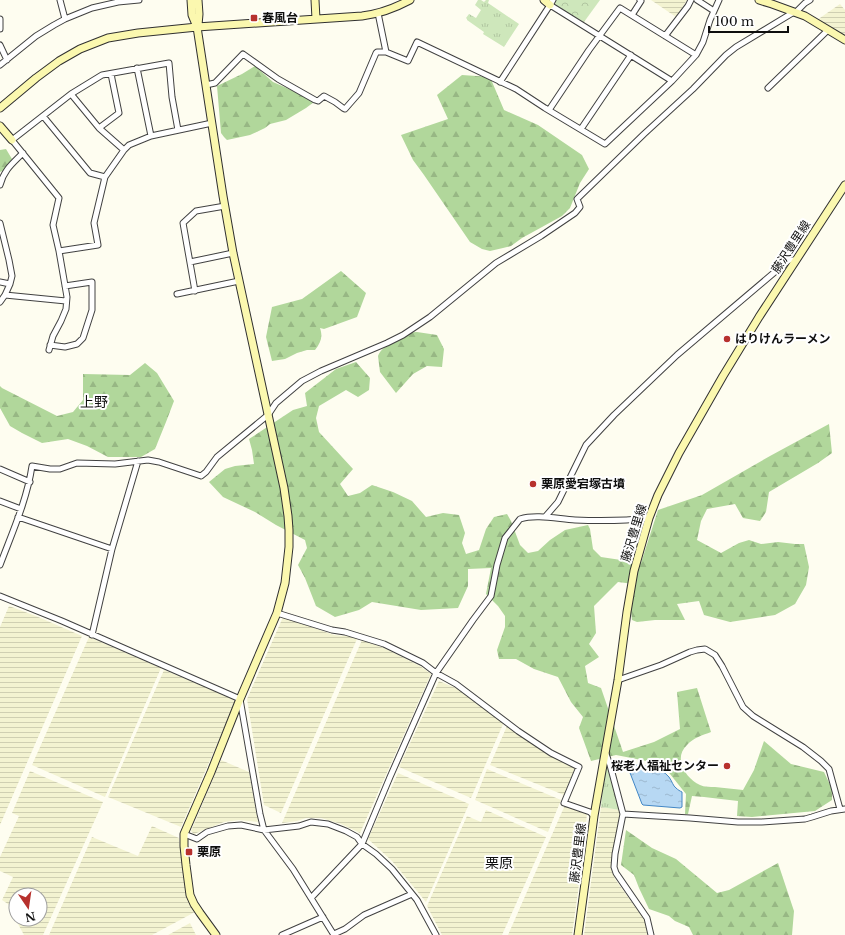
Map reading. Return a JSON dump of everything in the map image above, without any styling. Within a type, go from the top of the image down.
[{"type":"street","points":[[60,0],[65,20]]},
{"type":"street","points":[[0,65],[26,43],[54,25],[92,8],[117,1],[139,0]]},
{"type":"street","points":[[191,0],[192,14],[197,27],[233,253],[286,501],[289,530],[288,564],[285,583],[277,613],[184,834],[190,895],[200,914],[216,935]]},
{"type":"street","points":[[197,27],[199,14],[198,0]]},
{"type":"street","points":[[315,0],[316,19]]},
{"type":"street","points":[[0,108],[50,67],[80,49],[118,36],[197,27],[354,17],[378,13],[410,0]]},
{"type":"street","points":[[632,15],[641,1],[640,0]]},
{"type":"street","points":[[665,36],[691,0]]},
{"type":"street","points":[[697,0],[714,11]]},
{"type":"street","points":[[206,85],[215,83],[244,54],[278,79],[315,100],[318,101],[324,96],[345,109],[359,94],[377,52],[386,52],[408,61],[417,42],[521,92],[605,144],[672,81],[696,55],[703,42],[718,0]]},
{"type":"street","points":[[759,0],[805,16],[845,40]]},
{"type":"street","points":[[0,565],[30,482],[32,466],[60,469],[77,464],[115,464],[148,460],[159,462],[201,476],[206,472],[217,457],[268,415],[276,403],[302,381],[321,371],[403,335],[430,317],[496,263],[541,236],[575,213],[580,207],[577,199],[693,89],[726,55],[736,47],[795,12],[810,0]]},
{"type":"street","points":[[500,82],[549,2],[599,36],[672,81]]},
{"type":"street","points":[[549,110],[599,36],[620,8],[696,55]]},
{"type":"street","points":[[378,13],[386,52]]},
{"type":"street","points":[[0,19],[0,29]]},
{"type":"street","points":[[768,88],[828,30]]},
{"type":"street","points":[[0,45],[7,60]]},
{"type":"street","points":[[581,129],[631,55]]},
{"type":"street","points":[[12,140],[71,94],[102,75],[169,63],[172,98],[178,130]]},
{"type":"street","points":[[137,68],[151,136]]},
{"type":"street","points":[[99,128],[119,113],[111,74]]},
{"type":"street","points":[[71,94],[99,128],[124,150]]},
{"type":"street","points":[[43,116],[90,173],[105,176]]},
{"type":"street","points":[[60,251],[98,245],[94,223],[105,176],[129,145],[151,136],[212,123]]},
{"type":"street","points":[[0,126],[59,198],[54,225],[60,251],[65,286],[67,297],[66,309],[53,336],[50,348],[65,347],[77,344],[83,338],[92,310],[92,282],[65,286]]},
{"type":"street","points":[[0,185],[9,166],[23,154]]},
{"type":"street","name":"藤沢豊里線","points":[[578,935],[594,816],[604,751],[618,680],[627,612],[634,571],[649,518],[658,495],[679,453],[759,316],[845,185]]},
{"type":"street","points":[[195,291],[183,223],[196,211],[225,206]]},
{"type":"street","points":[[0,224],[12,276],[5,295],[0,302]]},
{"type":"street","points":[[190,262],[233,253]]},
{"type":"street","points":[[545,517],[558,502],[586,445],[614,414],[677,355],[789,260],[796,260]]},
{"type":"street","points":[[178,294],[239,281]]},
{"type":"street","points":[[0,282],[10,284]]},
{"type":"street","points":[[5,295],[66,301]]},
{"type":"street","points":[[92,635],[112,549],[138,461]]},
{"type":"street","points":[[0,469],[30,482]]},
{"type":"street","points":[[0,501],[21,509]]},
{"type":"street","points":[[18,517],[112,549]]},
{"type":"street","points":[[311,898],[362,844],[436,674],[491,596],[505,538],[520,519],[545,517],[600,522],[649,518]]},
{"type":"street","points":[[0,596],[240,699]]},
{"type":"street","points":[[277,613],[384,644],[423,663],[436,674],[456,684],[518,731],[551,753],[579,767],[564,803],[590,812],[594,816]]},
{"type":"street","points":[[618,680],[661,665],[697,650],[705,650],[715,655],[743,707],[753,716],[803,747],[829,769],[843,809],[805,819],[762,822],[738,822],[623,814]]},
{"type":"street","points":[[240,699],[264,830],[293,869],[334,934],[345,929],[364,915],[412,894]]},
{"type":"street","points":[[604,751],[610,765],[623,814],[614,867],[616,873],[647,918],[651,935]]},
{"type":"street","points":[[184,834],[197,839],[207,832],[241,824],[264,830],[299,826],[311,822],[328,824],[346,830],[357,837],[362,844],[376,854],[392,869],[417,900],[436,935]]},
{"type":"street","points":[[282,935],[323,917]]},
{"type":"green space","points":[[478,0],[484,2],[489,0],[488,3],[519,24],[504,47],[483,34],[484,32],[467,20],[466,18],[469,14],[476,18],[481,10],[475,5]]},
{"type":"green space","points":[[556,0],[600,0],[584,22],[555,6],[554,4]]},
{"type":"green space","points":[[651,0],[687,0],[676,17]]},
{"type":"green space","points":[[840,4],[845,10],[844,35],[817,20]]},
{"type":"green space","points":[[255,66],[273,82],[314,102],[286,120],[270,124],[250,135],[227,140],[221,133],[217,86]]},
{"type":"green space","points":[[462,75],[490,77],[504,110],[538,125],[582,155],[589,169],[580,183],[570,208],[562,216],[522,238],[511,246],[490,251],[482,249],[470,242],[413,160],[401,135],[448,119],[437,95]]},
{"type":"green space","points":[[6,149],[12,159],[4,170],[0,172],[0,150]]},
{"type":"green space","points":[[341,271],[366,293],[357,317],[324,329],[320,328],[321,339],[315,350],[307,350],[285,359],[272,361],[266,337],[272,307],[302,299]]},
{"type":"green space","points":[[417,332],[437,335],[444,349],[442,367],[427,366],[413,374],[396,393],[380,372],[378,356],[382,350],[396,340],[400,333]]},
{"type":"green space","points":[[356,362],[370,378],[369,390],[358,397],[346,390],[319,406],[316,418],[319,432],[353,469],[340,484],[348,496],[360,493],[372,485],[393,492],[412,501],[426,517],[443,513],[459,515],[465,533],[462,543],[466,554],[479,550],[486,529],[494,517],[507,514],[520,545],[528,553],[538,551],[550,540],[565,530],[588,525],[593,549],[601,557],[641,563],[658,510],[702,495],[829,424],[832,453],[769,492],[766,512],[760,521],[743,518],[735,504],[707,509],[701,521],[697,540],[721,553],[739,543],[749,540],[761,544],[778,542],[804,544],[809,567],[806,585],[795,604],[775,615],[730,622],[704,615],[699,601],[677,604],[685,620],[655,620],[637,622],[632,620],[631,611],[634,584],[618,582],[594,606],[596,633],[589,644],[599,657],[585,666],[588,683],[601,688],[623,752],[654,742],[680,729],[677,692],[697,688],[711,732],[692,740],[683,750],[681,762],[690,778],[705,787],[743,790],[754,770],[764,741],[791,764],[824,772],[832,789],[832,800],[815,811],[752,817],[737,816],[738,801],[692,796],[688,814],[685,814],[686,794],[662,764],[616,755],[591,761],[579,728],[583,717],[571,702],[558,677],[534,669],[516,659],[499,659],[497,650],[505,627],[505,616],[498,606],[486,594],[491,568],[468,569],[468,586],[458,608],[421,610],[372,602],[359,610],[335,617],[316,606],[298,565],[307,548],[305,540],[255,512],[223,497],[209,482],[225,469],[235,466],[254,464],[249,439],[293,410],[307,406],[305,393],[336,369]]},
{"type":"green space","points":[[145,363],[157,373],[174,401],[155,449],[141,457],[108,457],[87,446],[68,439],[42,443],[10,426],[0,408],[0,386],[57,416],[73,412],[83,400],[83,374],[130,375]]},
{"type":"green space","points":[[9,606],[82,636],[0,825],[0,627]]},
{"type":"green space","points":[[283,617],[334,635],[347,635],[357,639],[281,813],[264,805],[247,699]]},
{"type":"green space","points":[[89,637],[161,668],[105,797],[32,765]]},
{"type":"green space","points":[[362,640],[384,648],[420,666],[431,674],[360,833],[341,824],[321,818],[306,818],[282,823]]},
{"type":"green space","points":[[164,670],[233,699],[235,703],[181,827],[108,797]]},
{"type":"green space","points":[[439,681],[458,689],[504,722],[471,798],[399,767]]},
{"type":"green space","points":[[507,726],[547,753],[575,768],[564,795],[490,765]]},
{"type":"green space","points":[[221,760],[249,772],[258,822],[239,820],[224,822],[194,834],[191,831]]},
{"type":"green space","points":[[606,766],[608,768],[620,810],[601,807]]},
{"type":"green space","points":[[487,769],[561,800],[548,832],[475,800]]},
{"type":"green space","points":[[30,771],[103,802],[48,924],[48,887],[8,887],[13,877],[0,871],[0,857],[19,816],[12,813]]},
{"type":"green space","points":[[398,773],[469,804],[426,902],[392,861],[368,839]]},
{"type":"green space","points":[[565,805],[587,814],[572,935],[508,935]]},
{"type":"green space","points":[[601,807],[620,810],[620,820],[612,871],[615,879],[646,922],[647,935],[584,935]]},
{"type":"green space","points":[[486,810],[546,837],[502,935],[442,935],[427,906],[467,816],[481,822]]},
{"type":"green space","points":[[152,826],[179,838],[186,892],[195,912],[152,935],[49,935],[92,837],[138,856]]},
{"type":"green space","points":[[626,830],[652,848],[676,859],[717,893],[729,890],[778,863],[794,911],[792,935],[693,935],[689,927],[675,921],[669,916],[649,909],[634,875],[621,865]]},
{"type":"green space","points":[[8,887],[8,904],[2,900]]},
{"type":"green space","points":[[190,923],[196,935],[168,935]]},
{"type":"green space","points":[[20,927],[47,927],[43,935],[24,935]]},
{"type":"water","points":[[627,765],[655,768],[665,773],[675,787],[682,792],[682,807],[643,805]]},
{"type":"place","name":"春風台","points":[[254,18]]},
{"type":"place","name":"はりけんラーメン","points":[[727,339]]},
{"type":"place","name":"栗原愛宕塚古墳","points":[[533,484]]},
{"type":"place","name":"桜老人福祉センター","points":[[727,766]]},
{"type":"place","name":"栗原","points":[[189,852]]},
{"type":"district","name":"上野","points":[[94,402]]},
{"type":"district","name":"栗原","points":[[499,863]]}]
